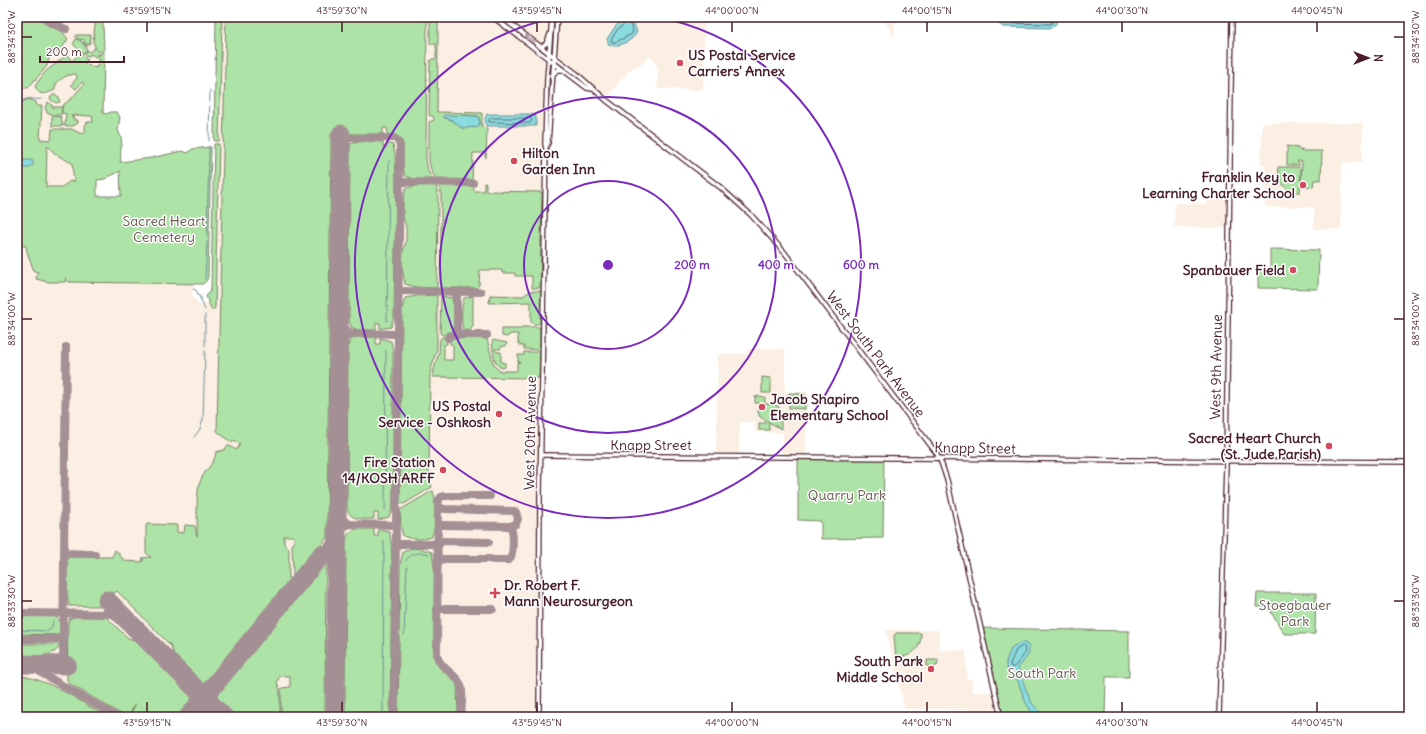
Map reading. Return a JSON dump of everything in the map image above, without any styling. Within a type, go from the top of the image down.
[{"type":"main road","name":"West South Park Avenue","points":[[493,17],[587,88],[593,90],[742,205],[785,253],[940,458],[947,480],[1002,717]]},
{"type":"main road","name":"West South Park Avenue","points":[[501,17],[590,85],[593,90]]},
{"type":"main road","name":"West 20th Avenue","points":[[538,717],[546,148],[545,121],[552,17]]},
{"type":"main road","name":"West 20th Avenue","points":[[546,148],[548,143],[556,17]]},
{"type":"main road","name":"West 9th Avenue","points":[[1219,717],[1226,461],[1232,17]]},
{"type":"main road","points":[[540,47],[546,44],[552,30]]},
{"type":"main road","points":[[552,75],[558,70],[564,71]]},
{"type":"main road","name":"Knapp Street","points":[[541,455],[1409,462]]},
{"type":"shaded area","points":[[17,17],[96,17],[93,42],[101,52],[104,50],[103,163],[117,174],[109,176],[105,179],[97,180],[97,195],[118,283],[193,284],[192,294],[199,305],[202,305],[208,301],[206,296],[210,292],[211,288],[216,17],[490,17],[545,61],[537,508],[536,717],[17,717]]},
{"type":"shaded area","points":[[505,17],[549,17],[547,38],[545,43],[542,44],[537,42]]},
{"type":"shaded area","points":[[557,17],[705,17],[703,90],[657,89],[658,68],[650,56],[647,60],[628,71],[608,97],[554,52]]},
{"type":"shaded area","points":[[881,17],[895,17],[895,37]]},
{"type":"shaded area","points":[[1407,17],[1409,17],[1409,100],[1405,99]]},
{"type":"shaded area","name":"Franklin Key to Learning Charter School","points":[[1262,123],[1363,123],[1362,163],[1342,163],[1341,229],[1314,229],[1314,207],[1265,207],[1265,164],[1261,164]]},
{"type":"shaded area","points":[[1208,194],[1229,195],[1229,228],[1174,227],[1175,203],[1207,204]]},
{"type":"shaded area","name":"Jacob Shapiro Elementary School","points":[[748,349],[785,349],[785,392],[807,392],[806,454],[782,454],[783,433],[755,432],[755,422],[740,422],[739,453],[716,452],[718,354],[747,354]]},
{"type":"shaded area","name":"South Park Middle School","points":[[887,630],[939,630],[939,650],[966,650],[967,679],[972,679],[972,692],[992,692],[996,710],[905,709],[886,632]]},
{"type":"green space","points":[[17,17],[42,17],[49,24],[60,29],[68,39],[60,51],[54,52],[50,55],[47,66],[28,88],[22,88],[20,81],[17,82]]},
{"type":"green space","points":[[45,17],[64,17],[65,21],[60,25],[50,22]]},
{"type":"green space","name":"Sacred Heart Cemetery","points":[[96,17],[106,17],[103,24],[104,50],[101,52],[97,50],[99,56],[104,52],[103,113],[106,114],[117,112],[120,117],[118,130],[121,137],[122,146],[120,162],[151,158],[182,151],[188,153],[192,149],[211,147],[208,276],[207,280],[203,284],[69,282],[66,277],[65,282],[48,282],[36,279],[38,272],[34,271],[26,246],[17,245],[17,104],[29,99],[36,102],[37,106],[42,106],[40,139],[51,140],[52,129],[72,129],[79,133],[85,133],[85,126],[87,122],[93,122],[92,116],[74,115],[73,117],[72,115],[74,120],[78,120],[78,123],[73,126],[64,126],[66,114],[62,113],[62,106],[72,98],[84,84],[82,82],[76,89],[71,85],[77,78],[76,74],[69,75],[62,79],[55,87],[55,90],[44,94],[39,92],[35,86],[45,72],[67,55],[72,61],[80,53],[87,60],[85,64],[96,68],[100,59],[90,54],[88,57],[83,54],[88,50],[90,52],[94,48],[96,49],[93,42]],"holes":[[[47,146],[55,154],[72,163],[74,182],[70,181],[62,187],[46,187]],[[120,171],[121,196],[97,196],[97,180],[105,179]]]},
{"type":"green space","points":[[216,17],[222,17],[219,141],[214,140]]},
{"type":"green space","points":[[226,17],[427,17],[426,159],[428,171],[433,180],[415,179],[405,176],[403,167],[402,141],[397,136],[388,135],[387,128],[383,128],[383,134],[331,134],[327,538],[294,579],[292,545],[294,543],[294,536],[284,536],[284,544],[289,548],[289,584],[206,684],[201,684],[175,658],[171,646],[117,591],[100,606],[69,606],[67,594],[67,557],[112,557],[115,550],[119,553],[119,556],[124,559],[124,561],[142,562],[142,560],[144,560],[142,558],[151,557],[146,553],[147,524],[177,525],[177,532],[184,533],[185,525],[195,526],[197,536],[198,488],[202,478],[214,460],[216,452],[224,450],[228,445],[236,450],[240,445],[234,440],[232,443],[217,431]]},
{"type":"green space","points":[[430,17],[438,17],[438,49],[436,49],[436,44],[431,44],[430,42]]},
{"type":"green space","points":[[76,35],[91,35],[90,43],[86,46],[85,45],[87,44],[84,44],[83,42],[85,41],[83,39],[76,38]]},
{"type":"green space","points":[[76,39],[81,41],[87,49],[83,54],[73,44]]},
{"type":"green space","points":[[438,50],[437,112],[482,113],[482,127],[487,128],[486,158],[485,153],[473,153],[472,181],[437,180],[432,173],[429,162],[429,122],[434,120],[434,117],[429,115],[430,61],[432,59],[436,59],[436,51]],"holes":[[[444,116],[478,116],[480,121],[478,127],[462,128]]]},
{"type":"green space","points":[[53,95],[59,97],[60,102],[56,103],[51,100],[50,98]]},
{"type":"green space","points":[[48,102],[52,105],[52,107],[62,106],[61,115],[47,113],[45,107]]},
{"type":"green space","points":[[52,116],[61,117],[63,126],[52,126]]},
{"type":"green space","points":[[370,141],[383,142],[383,147],[387,147],[387,143],[393,145],[395,155],[394,316],[391,327],[380,329],[380,323],[376,323],[376,330],[358,330],[351,327],[349,321],[350,144]]},
{"type":"green space","points":[[214,144],[219,144],[215,308],[212,311],[206,296],[210,292],[211,288]]},
{"type":"green space","points":[[1287,146],[1298,148],[1301,152],[1302,149],[1303,151],[1322,151],[1321,180],[1314,180],[1313,187],[1301,186],[1302,162],[1297,161],[1300,165],[1287,165]]},
{"type":"green space","points":[[1278,167],[1299,167],[1301,169],[1300,192],[1290,190],[1283,185]]},
{"type":"green space","points":[[484,183],[486,183],[486,191],[542,192],[540,288],[532,288],[532,276],[515,276],[515,273],[502,273],[502,270],[480,270],[479,285],[476,288],[440,288],[441,222],[444,222],[444,220],[441,220],[441,193],[439,185],[473,185],[474,191],[484,191]]},
{"type":"green space","points":[[436,185],[438,197],[437,288],[416,287],[405,284],[403,274],[402,263],[406,241],[406,227],[403,217],[403,200],[406,188]]},
{"type":"green space","points":[[1270,249],[1319,250],[1318,288],[1258,288],[1258,269],[1270,269]]},
{"type":"green space","points":[[530,291],[541,291],[540,323],[538,324],[531,322],[531,302],[489,303],[490,295],[523,296]]},
{"type":"green space","points":[[437,295],[437,348],[430,373],[429,474],[432,487],[404,504],[400,503],[402,309],[405,298]]},
{"type":"green space","points":[[441,296],[452,298],[454,308],[454,333],[446,333],[446,335],[442,335],[440,333]]},
{"type":"green space","points":[[473,296],[473,326],[470,331],[463,330],[462,306],[464,298]]},
{"type":"green space","points":[[522,327],[540,327],[540,350],[524,349],[524,346],[520,346],[520,344],[518,344],[518,334],[511,334],[507,337],[502,336],[502,329],[521,329]]},
{"type":"green space","points":[[356,337],[376,337],[376,344],[380,344],[380,338],[391,341],[393,351],[393,505],[389,517],[378,520],[378,513],[374,513],[374,519],[362,519],[351,516],[347,509],[348,346],[350,340]]},
{"type":"green space","points":[[442,337],[446,337],[447,344],[444,345],[444,360],[453,360],[453,345],[450,344],[451,337],[487,339],[494,366],[500,371],[517,371],[517,363],[520,362],[518,362],[518,355],[524,355],[524,352],[540,352],[539,378],[433,377],[439,352],[440,339]]},
{"type":"green space","points":[[493,340],[507,343],[506,346],[502,346],[500,349],[494,349],[497,352],[501,352],[501,362],[505,363],[505,367],[503,368],[497,365],[495,361]]},
{"type":"green space","points":[[762,377],[771,378],[771,393],[762,393]]},
{"type":"green space","points":[[789,393],[805,394],[805,409],[789,408]]},
{"type":"green space","points":[[755,397],[765,397],[765,404],[774,404],[779,407],[779,412],[781,413],[781,429],[760,417],[758,413],[759,403],[755,403]]},
{"type":"green space","points":[[759,423],[769,423],[769,430],[759,430]]},
{"type":"green space","name":"Quarry Park","points":[[798,457],[884,457],[883,538],[821,539],[821,521],[798,520]]},
{"type":"green space","points":[[432,491],[435,496],[436,508],[435,526],[432,537],[418,539],[403,536],[400,510]]},
{"type":"green space","points":[[355,529],[374,529],[374,536],[378,536],[378,529],[389,531],[391,541],[390,717],[345,717],[346,539],[349,533]]},
{"type":"green space","points":[[412,548],[432,552],[435,574],[434,656],[437,662],[457,684],[458,717],[398,717],[400,565],[403,552]]},
{"type":"green space","points":[[326,560],[325,717],[281,717],[281,690],[282,688],[290,687],[290,676],[280,676],[277,682],[280,690],[280,717],[233,717],[213,697]]},
{"type":"green space","name":"Stoegbauer Park","points":[[1257,593],[1316,593],[1315,634],[1284,634],[1268,607],[1256,607]]},
{"type":"green space","points":[[17,615],[54,615],[60,621],[60,633],[59,635],[17,634]]},
{"type":"green space","points":[[75,616],[106,617],[128,638],[138,641],[193,695],[191,704],[187,710],[179,717],[129,717],[136,703],[128,717],[126,717],[70,684],[67,680],[68,624],[69,619]]},
{"type":"green space","name":"South Park","points":[[981,628],[1129,631],[1129,677],[1106,677],[1105,717],[1001,717]]},
{"type":"green space","points":[[896,633],[921,633],[920,644],[911,654],[896,658],[894,636]]},
{"type":"green space","points":[[17,644],[60,645],[53,653],[35,656],[17,655]]},
{"type":"green space","points":[[927,660],[938,660],[937,666],[927,666]]},
{"type":"green space","points":[[17,675],[41,681],[53,686],[107,717],[17,717]]},
{"type":"green space","points":[[205,710],[208,710],[215,717],[197,717]]},
{"type":"water","points":[[631,17],[637,32],[635,35],[629,41],[621,45],[609,45],[607,39],[619,22]]},
{"type":"water","points":[[996,17],[1056,17],[1056,24],[1051,28],[1003,27],[999,24]]},
{"type":"water","points":[[487,114],[533,114],[536,116],[536,126],[486,126],[485,119]]},
{"type":"water","points":[[444,115],[478,116],[480,123],[478,127],[462,128],[452,120],[443,117]]},
{"type":"water","points":[[17,161],[33,161],[33,165],[28,168],[17,168]]},
{"type":"water","points":[[1022,642],[1029,646],[1029,654],[1018,668],[1032,703],[1045,717],[1032,717],[1033,714],[1026,703],[1017,679],[1006,666],[1006,661],[1012,647]]},
{"type":"waterway","points":[[209,141],[210,90]]},
{"type":"waterway","points":[[20,102],[29,99],[41,99]]},
{"type":"waterway","points":[[207,237],[209,146]]},
{"type":"waterway","points":[[387,321],[389,161]]},
{"type":"waterway","points":[[205,279],[207,242]]},
{"type":"waterway","points":[[193,289],[196,290],[201,300]]},
{"type":"waterway","points":[[201,297],[205,310]]},
{"type":"waterway","points":[[205,315],[205,346]]},
{"type":"waterway","points":[[385,510],[386,350]]},
{"type":"waterway","points":[[194,437],[200,429],[203,420],[205,351]]},
{"type":"waterway","points":[[383,717],[384,541]]},
{"type":"waterway","points":[[406,561],[410,556],[416,553],[429,554]]},
{"type":"waterway","points":[[404,635],[407,567]]},
{"type":"waterway","points":[[17,630],[48,631],[52,627],[53,621]]},
{"type":"taxiway","points":[[44,17],[50,23],[66,29]]},
{"type":"taxiway","points":[[341,138],[394,138],[400,145],[394,717]]},
{"type":"taxiway","points":[[399,182],[473,183]]},
{"type":"taxiway","points":[[398,291],[481,292]]},
{"type":"taxiway","points":[[452,292],[457,297],[457,328],[458,332],[462,335]]},
{"type":"taxiway","points":[[339,310],[343,327],[352,333]]},
{"type":"taxiway","points":[[339,333],[398,334]]},
{"type":"taxiway","points":[[339,357],[341,343],[345,338],[352,334]]},
{"type":"taxiway","points":[[448,338],[451,335],[487,335]]},
{"type":"taxiway","points":[[63,665],[66,347]]},
{"type":"taxiway","points":[[461,717],[461,685],[456,677],[441,664],[437,656],[438,501],[444,496],[490,496]]},
{"type":"taxiway","points":[[438,504],[444,509],[513,511],[516,512],[518,519],[516,524],[510,526],[438,525]]},
{"type":"taxiway","points":[[337,506],[341,517],[350,524]]},
{"type":"taxiway","points":[[337,524],[396,525]]},
{"type":"taxiway","points":[[337,544],[340,531],[350,524]]},
{"type":"taxiway","points":[[437,565],[440,560],[444,559],[509,560],[512,554],[513,543],[510,526]]},
{"type":"taxiway","points":[[322,554],[337,535]]},
{"type":"taxiway","points":[[437,547],[443,541],[489,542]]},
{"type":"taxiway","points":[[396,544],[437,543]]},
{"type":"taxiway","points":[[65,553],[95,554]]},
{"type":"taxiway","points":[[437,609],[493,609]]},
{"type":"taxiway","points":[[17,613],[118,614],[125,618]]},
{"type":"taxiway","points":[[17,639],[64,639]]},
{"type":"taxiway","points":[[30,664],[43,674],[117,717]]},
{"type":"runway","points":[[335,717],[341,134]]},
{"type":"runway","points":[[188,717],[322,554]]},
{"type":"runway","points":[[107,600],[224,717]]},
{"type":"runway","points":[[17,664],[67,665]]},
{"type":"place","name":"US Postal Service Carriers' Annex","points":[[680,63]]},
{"type":"place","name":"Hilton Garden Inn","points":[[514,161]]},
{"type":"place","name":"Franklin Key to Learning Charter School","points":[[1303,185]]},
{"type":"place","name":"Spanbauer Field","points":[[1293,270]]},
{"type":"place","name":"Jacob Shapiro Elementary School","points":[[762,407]]},
{"type":"place","name":"US Postal Service - Oshkosh","points":[[499,414]]},
{"type":"place","name":"Sacred Heart Church (St. Jude Parish)","points":[[1329,446]]},
{"type":"place","name":"Fire Station 14/KOSH ARFF","points":[[443,470]]},
{"type":"place","name":"Dr. Robert F. Mann Neurosurgeon","points":[[495,593]]},
{"type":"place","name":"South Park Middle School","points":[[931,669]]}]
